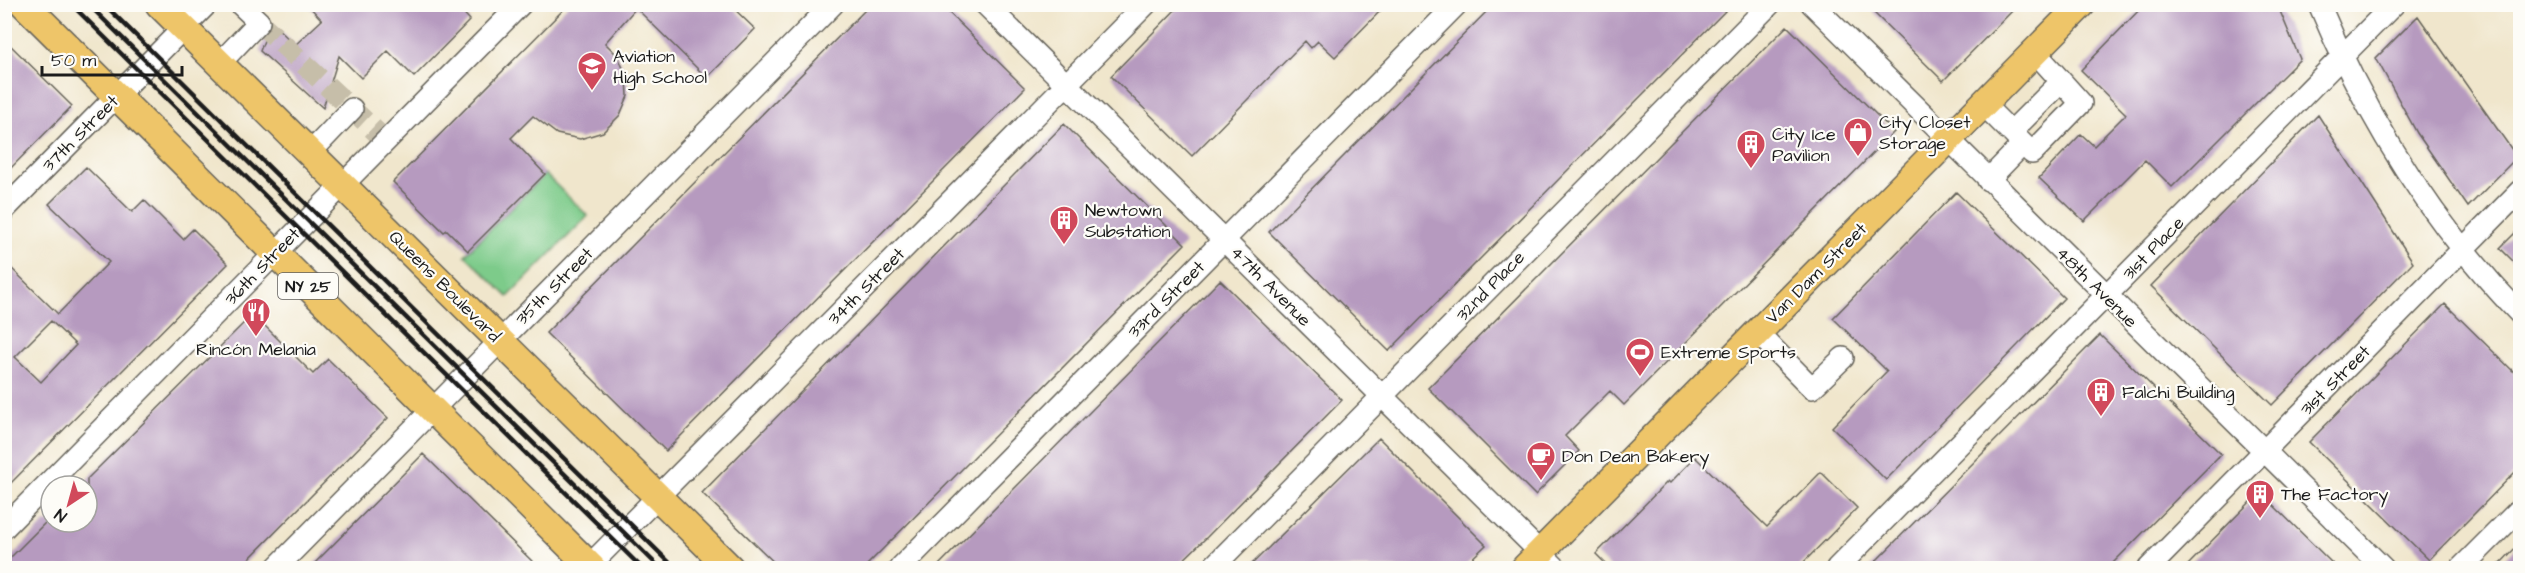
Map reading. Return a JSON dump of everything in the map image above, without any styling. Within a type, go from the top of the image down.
[{"type":"main road","name":"NY 25","points":[[24,4],[590,568]]},
{"type":"main road","name":"Queens Boulevard","points":[[159,4],[730,568]]},
{"type":"main road","name":"Van Dam Street","points":[[1540,563],[1757,332],[2082,4]]},
{"type":"street","name":"37th Street","points":[[4,210],[207,4]]},
{"type":"street","points":[[219,64],[259,22],[240,4]]},
{"type":"street","name":"36th Street","points":[[4,528],[521,4]]},
{"type":"street","name":"35th Street","points":[[276,568],[833,4]]},
{"type":"street","name":"47th Avenue","points":[[985,4],[1382,396],[1540,563]]},
{"type":"street","name":"34th Street","points":[[590,568],[657,497],[1146,4]]},
{"type":"street","name":"33rd Street","points":[[900,568],[1457,4]]},
{"type":"street","name":"32nd Place","points":[[1212,568],[1770,4]]},
{"type":"street","name":"48th Avenue","points":[[1812,4],[2105,296],[2384,568]]},
{"type":"street","points":[[2319,4],[2342,56],[2394,152],[2464,249],[2520,314]]},
{"type":"street","name":"31st Place","points":[[1837,568],[2394,4]]},
{"type":"street","points":[[1983,104],[2032,153],[2081,103],[2035,52]]},
{"type":"street","points":[[1988,180],[2017,138],[2061,82]]},
{"type":"street","points":[[310,153],[352,109]]},
{"type":"street","name":"31st Street","points":[[2149,568],[2520,191]]},
{"type":"street","points":[[1757,332],[1812,388],[1843,358]]},
{"type":"street","points":[[2461,568],[2520,509]]},
{"type":"green space","points":[[545,174],[588,216],[508,297],[465,255]]},
{"type":"building","points":[[307,4],[455,4],[470,20],[414,77],[388,51],[361,78],[339,56],[323,108],[260,51],[271,22],[295,45],[322,20]]},
{"type":"building","points":[[569,4],[729,4],[755,29],[707,78],[636,8],[605,43],[618,56],[627,78],[628,96],[620,115],[603,132],[580,139],[557,134],[533,116],[511,138],[545,174],[468,251],[447,230],[444,232],[393,182]]},
{"type":"building","points":[[871,4],[940,4],[1025,88],[666,451],[546,333]]},
{"type":"building","points":[[1181,4],[1387,4],[1335,57],[1318,41],[1311,48],[1305,41],[1192,156],[1111,76]]},
{"type":"building","points":[[1494,4],[1732,4],[1389,351],[1269,232]]},
{"type":"building","points":[[1865,4],[2019,4],[1943,81]]},
{"type":"building","points":[[2145,4],[2277,4],[2300,59],[2172,187],[2145,160],[2084,221],[2039,178],[2081,134],[2094,146],[2126,114],[2081,70]]},
{"type":"building","points":[[2418,16],[2517,157],[2468,207],[2417,133],[2376,58]]},
{"type":"building","points":[[1787,26],[1894,132],[1624,405],[1610,391],[1565,436],[1579,451],[1535,495],[1428,388]]},
{"type":"building","points":[[4,39],[72,106],[4,175]]},
{"type":"building","points":[[2318,115],[2413,262],[2272,405],[2151,286]]},
{"type":"building","points":[[1064,124],[1185,244],[864,568],[780,568],[702,493]]},
{"type":"building","points":[[86,167],[132,212],[144,200],[183,239],[193,229],[228,264],[4,490],[4,261],[58,314],[109,262],[49,204]],"holes":[[[51,321],[76,345],[41,382],[15,357]]]},
{"type":"building","points":[[1956,192],[2064,298],[1886,480],[1832,427],[1887,371],[1833,318]]},
{"type":"building","points":[[2520,228],[2520,268],[2500,248]]},
{"type":"building","points":[[1220,280],[1342,400],[1207,537],[1175,568],[936,568]]},
{"type":"building","points":[[2445,304],[2520,378],[2520,467],[2429,560],[2309,442]]},
{"type":"building","points":[[253,314],[313,374],[328,359],[388,418],[240,568],[4,568],[4,564],[39,529],[39,534],[99,534],[99,474],[92,474]]},
{"type":"building","name":"Falchi Building","points":[[2100,335],[2221,454],[2108,568],[1869,568]]},
{"type":"building","points":[[1379,438],[1486,545],[1462,568],[1248,568]]},
{"type":"building","points":[[423,454],[539,568],[310,568]]},
{"type":"building","points":[[1695,457],[1767,527],[1821,472],[1857,508],[1798,568],[1610,568],[1596,554]]},
{"type":"building","name":"The Factory","points":[[2260,492],[2337,568],[2185,568]]},
{"type":"building","points":[[2520,543],[2520,568],[2496,568]]},
{"type":"tunnel","points":[[259,22],[386,141]]},
{"type":"railway","points":[[71,4],[642,568]]},
{"type":"railway","points":[[88,4],[660,568]]},
{"type":"railway","points":[[104,4],[675,568]]},
{"type":"place","name":"Aviation High School","points":[[592,92]]},
{"type":"place","name":"City Closet Storage","points":[[1858,158]]},
{"type":"place","name":"City Ice Pavilion","points":[[1751,170]]},
{"type":"place","name":"Newtown Substation","points":[[1064,246]]},
{"type":"place","name":"Rincón Melania","points":[[256,338]]},
{"type":"place","name":"Extreme Sports","points":[[1640,378]]},
{"type":"place","name":"Falchi Building","points":[[2101,418]]},
{"type":"place","name":"Don Dean Bakery","points":[[1541,482]]},
{"type":"place","name":"The Factory","points":[[2260,520]]}]
